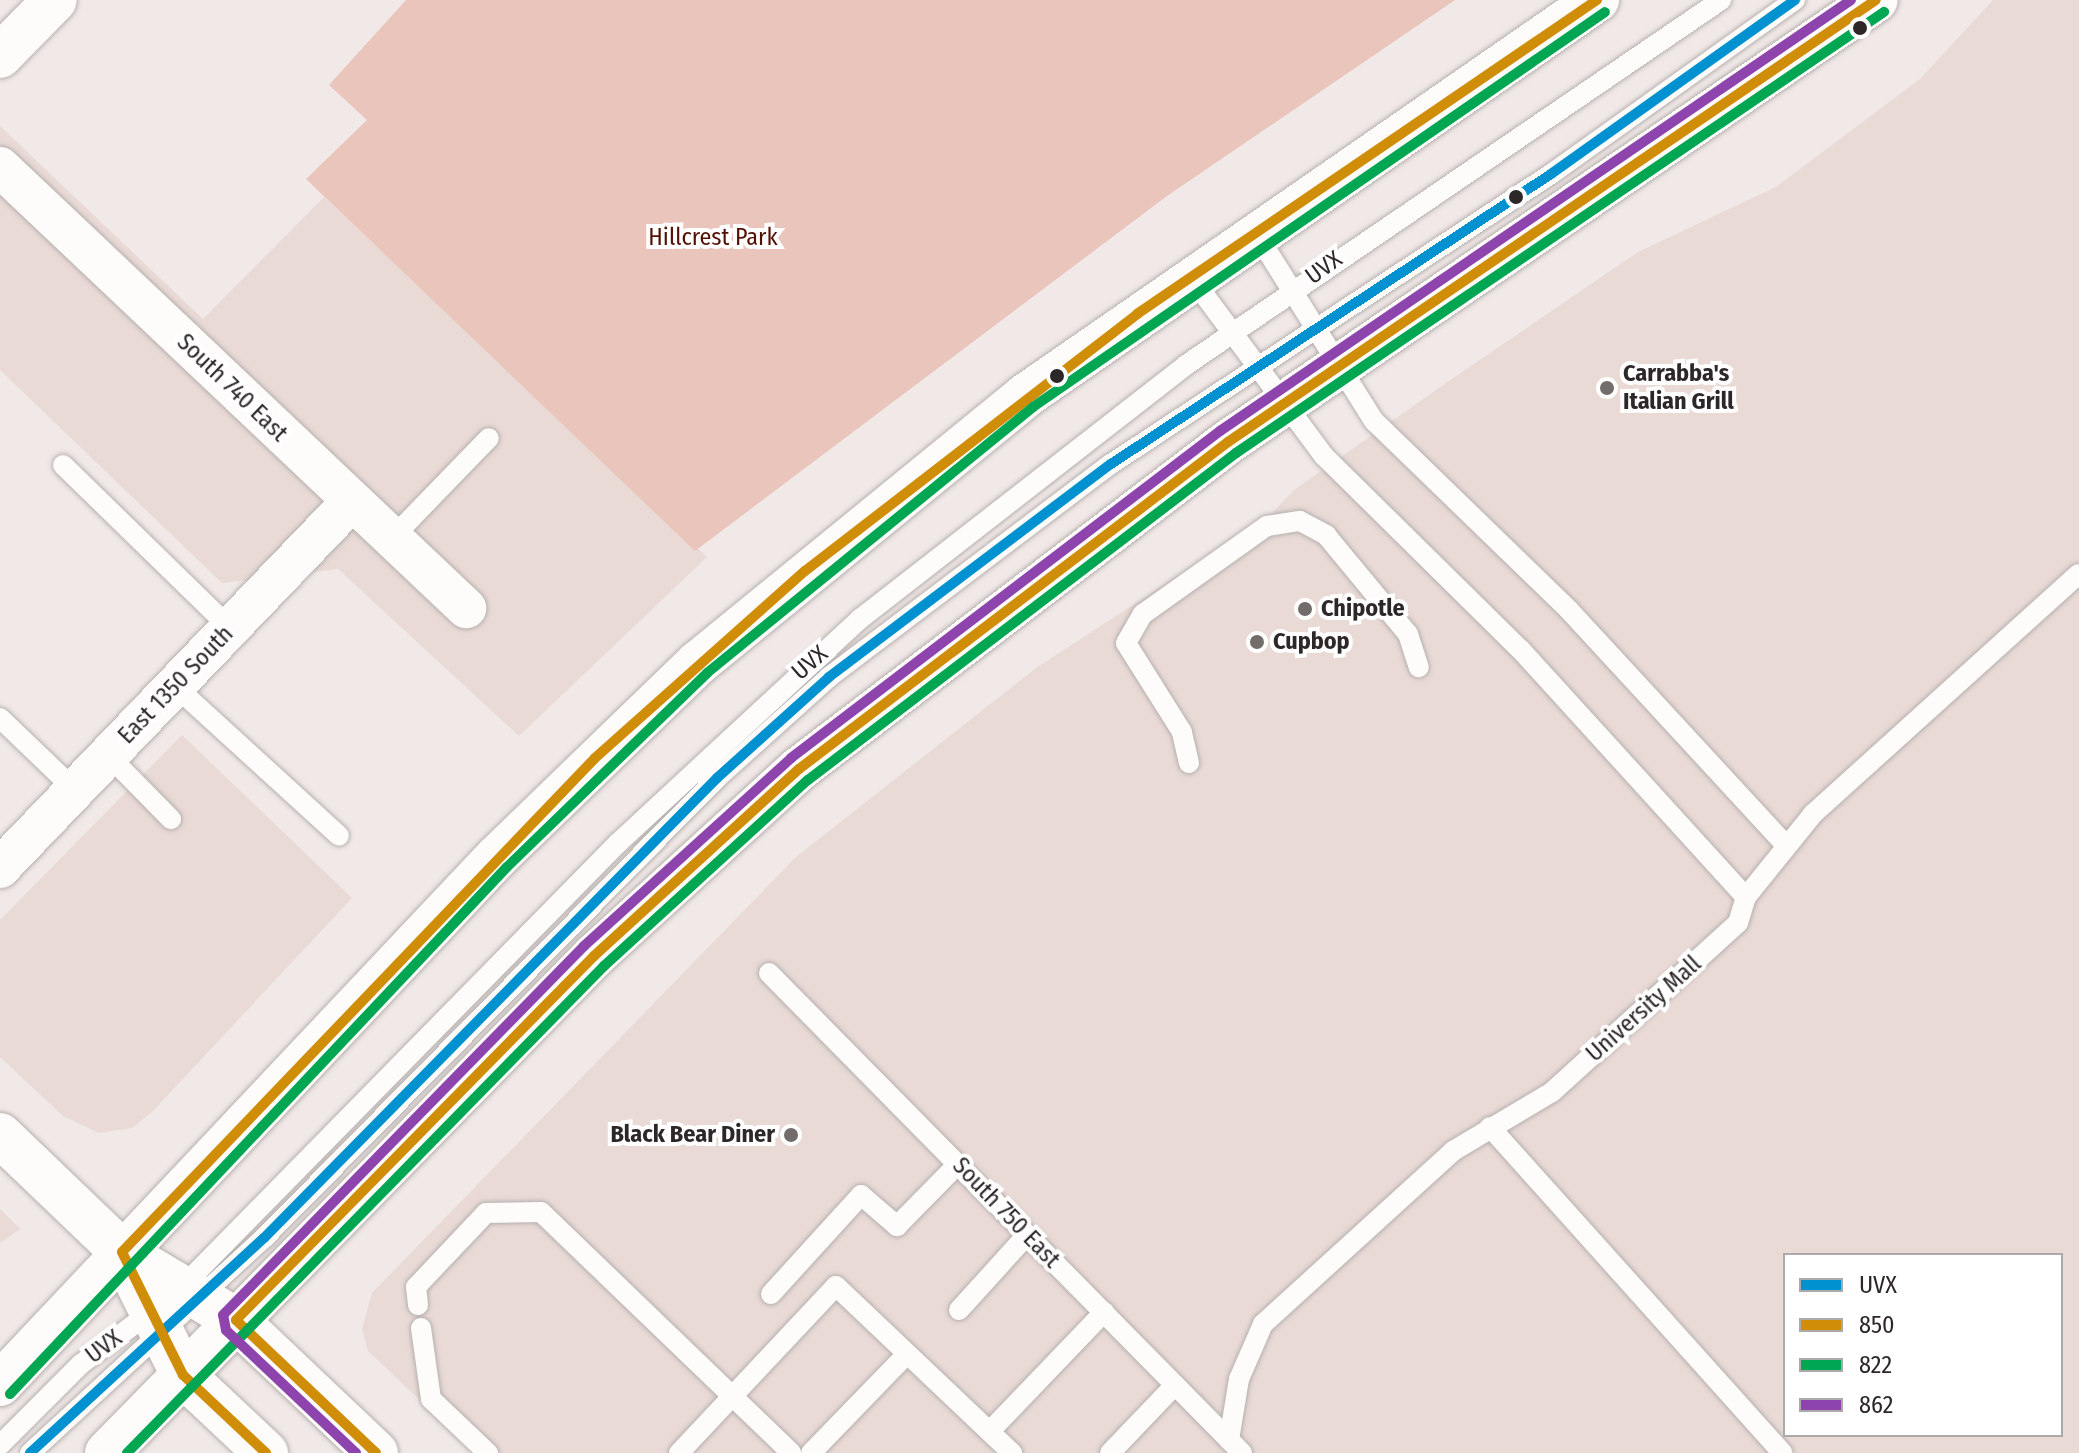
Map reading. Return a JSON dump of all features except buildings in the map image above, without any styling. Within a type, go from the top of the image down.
[{"type":"main road","points":[[0,56],[55,0]]},
{"type":"main road","points":[[0,1384],[497,857],[698,663],[914,481],[1191,277],[1597,0]]},
{"type":"main road","points":[[107,1453],[594,956],[799,769],[1285,403],[1876,0]]},
{"type":"main road","points":[[0,1135],[122,1252],[173,1307],[183,1375],[266,1453]]},
{"type":"main road","points":[[173,1307],[236,1320],[376,1453]]},
{"type":"street","name":"South 740 East","points":[[0,167],[466,608]]},
{"type":"street","name":"East 1350 South","points":[[0,868],[351,502]]},
{"type":"lane","name":"UVX","points":[[0,1445],[81,1364],[173,1307],[618,843],[786,684],[935,557],[1233,332],[1721,0]]},
{"type":"lane","points":[[30,1453],[173,1307],[717,778],[817,687],[990,552],[1257,365],[1574,158],[1795,0]]},
{"type":"lane","points":[[1256,233],[1374,421],[1568,609],[1786,845]]},
{"type":"lane","points":[[1191,277],[1324,456],[1520,649],[1746,897]]},
{"type":"lane","points":[[392,538],[489,438]]},
{"type":"lane","points":[[63,465],[230,628]]},
{"type":"lane","points":[[1189,763],[1182,732],[1126,643],[1143,614],[1267,526],[1300,521],[1326,535],[1408,634],[1419,667]]},
{"type":"lane","name":"University Mall","points":[[1236,1447],[1242,1369],[1263,1324],[1453,1151],[1552,1092],[1738,923],[1746,897],[1786,845],[2079,574]]},
{"type":"lane","points":[[175,686],[339,836]]},
{"type":"lane","points":[[0,718],[75,790]]},
{"type":"lane","points":[[108,755],[171,819]]},
{"type":"lane","name":"South 750 East","points":[[769,973],[1236,1447]]},
{"type":"lane","points":[[1490,1127],[1783,1453]]},
{"type":"lane","points":[[771,1294],[861,1195],[897,1226],[958,1164]]},
{"type":"lane","points":[[418,1305],[416,1287],[486,1213],[541,1212],[731,1399],[791,1453]]},
{"type":"lane","points":[[959,1310],[1027,1235]]},
{"type":"lane","points":[[679,1453],[836,1286],[1012,1453]]},
{"type":"lane","points":[[990,1431],[1104,1312]]},
{"type":"lane","points":[[421,1328],[431,1399],[488,1453]]},
{"type":"lane","points":[[811,1453],[907,1354]]},
{"type":"lane","points":[[1110,1453],[1175,1385]]},
{"type":"shaded area","points":[[1993,0],[2079,0],[2079,1453],[476,1453],[368,1351],[362,1329],[372,1293],[796,857],[1036,668],[1268,517],[1294,490],[1446,383],[1638,252],[1776,187],[1920,79]]},
{"type":"shaded area","points":[[0,126],[203,319],[324,197],[707,557],[519,736],[338,569],[222,583],[0,370]]},
{"type":"shaded area","points":[[182,735],[352,898],[152,1112],[132,1128],[99,1133],[63,1116],[0,1057],[0,920]]},
{"type":"shaded area","points":[[0,1209],[20,1229],[0,1243]]},
{"type":"green space","name":"Hillcrest Park","points":[[406,0],[1455,0],[1167,196],[695,551],[306,179],[367,120],[329,85]]},
{"type":"transit line","name":"850","points":[[266,1453],[183,1375],[122,1252],[595,758],[805,571],[1137,314],[1597,0]]},
{"type":"transit line","name":"UVX","points":[[30,1453],[264,1238],[717,778],[829,677],[1111,464],[1551,174],[1795,0]]},
{"type":"transit line","name":"862","points":[[356,1453],[226,1330],[223,1315],[584,946],[791,758],[1220,431],[1851,0]]},
{"type":"transit line","name":"850","points":[[376,1453],[236,1320],[594,956],[799,769],[1228,442],[1876,0]]},
{"type":"transit line","name":"822","points":[[10,1394],[507,867],[707,673],[1033,407],[1605,12]]},
{"type":"transit line","name":"822","points":[[127,1453],[604,966],[808,780],[1236,453],[1884,12]]},
{"type":"place","name":"Carrabba's Italian Grill","points":[[1607,388]]},
{"type":"place","name":"Chipotle","points":[[1305,609]]},
{"type":"place","name":"Cupbop","points":[[1257,642]]},
{"type":"place","name":"Black Bear Diner","points":[[791,1135]]}]
